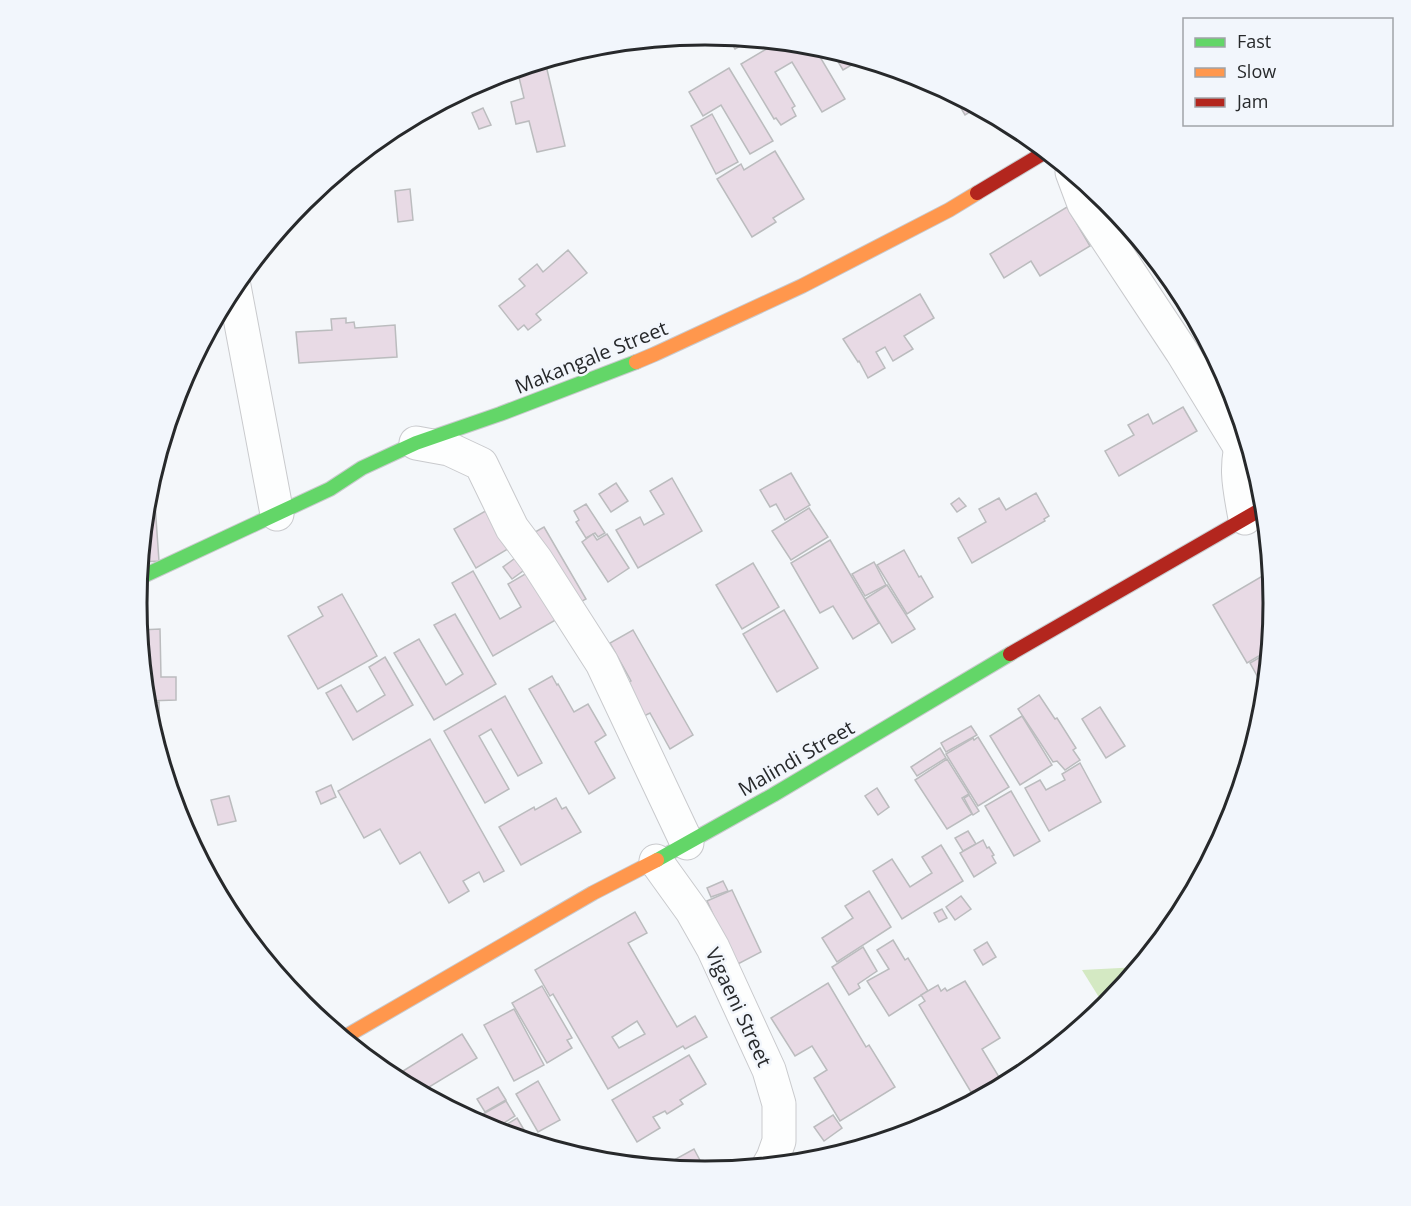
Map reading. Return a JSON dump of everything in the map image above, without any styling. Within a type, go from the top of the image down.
[{"type":"street","name":"Makangale Street","points":[[149,574],[330,489],[362,468],[416,443],[500,414],[665,349],[801,286],[949,210],[1039,156]]},
{"type":"street","points":[[1078,187],[1084,204],[1235,429]]},
{"type":"street","points":[[237,301],[277,514]]},
{"type":"street","points":[[416,443],[449,449],[481,465],[512,528],[536,560],[602,663],[687,843]]},
{"type":"street","points":[[1241,449],[1237,468],[1239,486],[1255,512]]},
{"type":"street","name":"Malindi Street","points":[[351,1033],[593,893],[656,861],[773,795],[1255,512]]},
{"type":"street","name":"Vigaeni Street","points":[[656,861],[693,911],[713,948],[769,1070],[779,1104],[779,1141],[774,1156]]},
{"type":"green space","points":[[1128,968],[1100,998],[1082,970]]},
{"type":"building","points":[[767,49],[820,57],[845,99],[822,112],[792,62],[775,72],[795,106],[792,108],[796,116],[781,125],[776,118],[774,119],[741,64]]},
{"type":"building","points":[[838,61],[852,65],[843,70]]},
{"type":"building","points":[[547,68],[565,146],[537,152],[529,121],[516,124],[511,102],[524,98],[519,77]]},
{"type":"building","points":[[729,68],[773,141],[750,154],[721,105],[703,116],[689,92]]},
{"type":"building","points":[[960,107],[970,112],[965,115]]},
{"type":"building","points":[[483,108],[491,125],[479,129],[472,113]]},
{"type":"building","points":[[712,114],[738,162],[716,174],[691,126]]},
{"type":"building","points":[[775,151],[804,199],[773,218],[776,222],[752,237],[717,179],[741,164],[744,170]]},
{"type":"building","points":[[410,189],[413,220],[398,222],[395,191]]},
{"type":"building","points":[[1067,207],[1090,246],[1040,276],[1031,261],[1004,278],[990,254]]},
{"type":"building","points":[[568,250],[587,273],[536,314],[541,320],[528,330],[524,325],[518,330],[499,306],[525,286],[519,279],[537,264],[543,272]]},
{"type":"building","points":[[920,294],[934,318],[904,336],[913,349],[893,361],[885,347],[876,352],[885,368],[868,378],[843,339]]},
{"type":"building","points":[[346,318],[346,323],[354,322],[355,328],[395,325],[397,357],[299,363],[296,332],[332,330],[331,319]]},
{"type":"building","points":[[1183,407],[1197,431],[1119,476],[1105,451],[1134,435],[1128,425],[1148,414],[1153,424]]},
{"type":"building","points":[[791,473],[810,505],[785,520],[776,504],[770,507],[760,490]]},
{"type":"building","points":[[672,478],[702,531],[638,568],[616,530],[640,517],[644,525],[664,514],[650,491]]},
{"type":"building","points":[[616,483],[628,501],[611,512],[599,494]]},
{"type":"building","points":[[1036,493],[1049,516],[1044,519],[1045,521],[972,563],[958,538],[986,522],[979,509],[999,498],[1006,510]]},
{"type":"building","points":[[959,498],[966,506],[957,512],[951,504]]},
{"type":"building","points":[[586,504],[605,533],[598,537],[595,533],[586,538],[576,522],[579,520],[574,511]]},
{"type":"building","points":[[809,508],[828,537],[791,560],[772,531]]},
{"type":"building","points":[[489,509],[511,547],[476,568],[454,529]]},
{"type":"building","points":[[155,510],[159,561],[149,562]]},
{"type":"building","points":[[544,527],[586,599],[569,608],[528,536]]},
{"type":"building","points":[[593,534],[597,540],[607,534],[629,568],[608,582],[582,542]]},
{"type":"building","points":[[830,540],[879,623],[853,639],[833,606],[820,613],[791,563]]},
{"type":"building","points":[[904,550],[933,597],[907,614],[877,565]]},
{"type":"building","points":[[518,556],[527,568],[512,579],[503,567]]},
{"type":"building","points":[[874,562],[886,585],[865,596],[852,574]]},
{"type":"building","points":[[753,563],[779,607],[742,629],[716,585]]},
{"type":"building","points":[[532,570],[559,618],[493,656],[452,583],[473,571],[500,619],[521,607],[508,584]]},
{"type":"building","points":[[1262,576],[1264,603],[1261,655],[1247,663],[1213,605]]},
{"type":"building","points":[[887,585],[915,629],[892,643],[865,599]]},
{"type":"building","points":[[342,594],[377,656],[318,689],[288,636],[323,616],[318,607]]},
{"type":"building","points":[[784,610],[818,668],[777,692],[743,634]]},
{"type":"building","points":[[455,614],[496,684],[434,720],[394,653],[419,639],[446,685],[463,674],[434,625]]},
{"type":"building","points":[[160,629],[161,677],[176,677],[176,700],[156,701],[148,630]]},
{"type":"building","points":[[633,630],[693,735],[670,749],[650,713],[636,720],[618,687],[631,681],[610,643]]},
{"type":"building","points":[[385,657],[413,705],[353,740],[326,693],[341,685],[357,712],[385,695],[369,667]]},
{"type":"building","points":[[1261,657],[1259,678],[1250,663]]},
{"type":"building","points":[[552,676],[574,712],[588,704],[606,735],[595,742],[615,778],[589,794],[529,689]]},
{"type":"building","points":[[1039,695],[1076,748],[1073,750],[1080,760],[1065,770],[1057,761],[1053,762],[1018,709]]},
{"type":"building","points":[[505,696],[542,763],[518,776],[491,729],[479,736],[509,789],[485,803],[444,731]]},
{"type":"building","points":[[1100,707],[1125,746],[1106,758],[1082,719]]},
{"type":"building","points":[[1022,716],[1052,765],[1020,785],[990,736]]},
{"type":"building","points":[[971,726],[977,735],[946,752],[941,743]]},
{"type":"building","points":[[978,737],[1009,787],[978,806],[946,754]]},
{"type":"building","points":[[430,739],[504,871],[484,882],[479,872],[463,881],[469,891],[449,903],[420,852],[400,864],[380,829],[364,838],[338,791]]},
{"type":"building","points":[[940,748],[946,758],[917,776],[911,767]]},
{"type":"building","points":[[947,759],[969,794],[962,798],[972,814],[947,829],[915,780]]},
{"type":"building","points":[[1080,763],[1101,802],[1049,831],[1025,788],[1040,780],[1046,790],[1065,780],[1062,774]]},
{"type":"building","points":[[331,785],[336,797],[321,804],[316,792]]},
{"type":"building","points":[[877,788],[889,807],[878,815],[865,796]]},
{"type":"building","points":[[1011,791],[1040,841],[1014,856],[985,806]]},
{"type":"building","points":[[969,795],[979,811],[973,815],[964,798]]},
{"type":"building","points":[[229,796],[236,821],[218,825],[211,800]]},
{"type":"building","points":[[556,798],[562,809],[566,807],[581,832],[521,865],[499,827],[534,807],[535,810]]},
{"type":"building","points":[[968,831],[976,844],[963,851],[955,838]]},
{"type":"building","points":[[983,840],[994,855],[992,856],[996,863],[974,877],[960,853]]},
{"type":"building","points":[[941,845],[963,881],[902,919],[873,871],[892,859],[910,887],[932,873],[922,857]]},
{"type":"building","points":[[723,881],[728,891],[711,897],[707,888]]},
{"type":"building","points":[[732,890],[761,952],[736,965],[707,901]]},
{"type":"building","points":[[869,891],[891,927],[837,962],[822,938],[853,918],[845,906]]},
{"type":"building","points":[[961,896],[971,909],[955,920],[946,907]]},
{"type":"building","points":[[942,909],[947,918],[939,922],[934,913]]},
{"type":"building","points":[[635,912],[647,933],[628,943],[677,1027],[695,1016],[707,1037],[685,1049],[683,1046],[608,1089],[553,994],[550,996],[535,970]],"holes":[[[637,1021],[645,1034],[619,1048],[612,1037]]]},
{"type":"building","points":[[893,940],[905,960],[908,958],[928,991],[889,1016],[867,981],[889,969],[877,950]]},
{"type":"building","points":[[987,942],[996,957],[983,965],[974,950]]},
{"type":"building","points":[[863,947],[877,971],[858,984],[860,988],[849,995],[832,967]]},
{"type":"building","points":[[965,981],[1000,1038],[982,1049],[999,1077],[973,1092],[971,1092],[919,1005],[925,1001],[921,995],[938,985],[941,991],[945,988],[947,991]]},
{"type":"building","points":[[828,983],[866,1047],[869,1045],[895,1087],[840,1121],[814,1078],[827,1070],[812,1046],[795,1056],[771,1018]]},
{"type":"building","points":[[542,986],[572,1038],[567,1040],[572,1048],[547,1063],[512,1003]]},
{"type":"building","points":[[514,1009],[544,1065],[514,1081],[484,1025]]},
{"type":"building","points":[[462,1034],[477,1058],[429,1087],[403,1071]]},
{"type":"building","points":[[689,1055],[706,1084],[680,1100],[683,1104],[667,1114],[665,1111],[653,1117],[660,1128],[637,1142],[612,1100]]},
{"type":"building","points":[[538,1081],[560,1120],[538,1132],[516,1094]]},
{"type":"building","points":[[498,1087],[506,1100],[485,1112],[477,1099]]},
{"type":"building","points":[[506,1101],[515,1116],[504,1123],[483,1114]]},
{"type":"building","points":[[833,1115],[842,1128],[824,1141],[814,1127]]},
{"type":"building","points":[[517,1118],[524,1130],[507,1124]]},
{"type":"building","points":[[694,1149],[700,1161],[674,1160]]},
{"type":"traffic: fast","points":[[149,574],[330,489],[362,468],[416,443],[500,414],[636,362]]},
{"type":"traffic: fast","points":[[657,860],[773,795],[1010,654]]},
{"type":"traffic: slow","points":[[636,362],[802,286],[949,210],[977,193]]},
{"type":"traffic: slow","points":[[351,1033],[593,893],[657,860]]},
{"type":"traffic: jam","points":[[977,193],[1039,156]]},
{"type":"traffic: jam","points":[[1010,654],[1256,512]]}]
